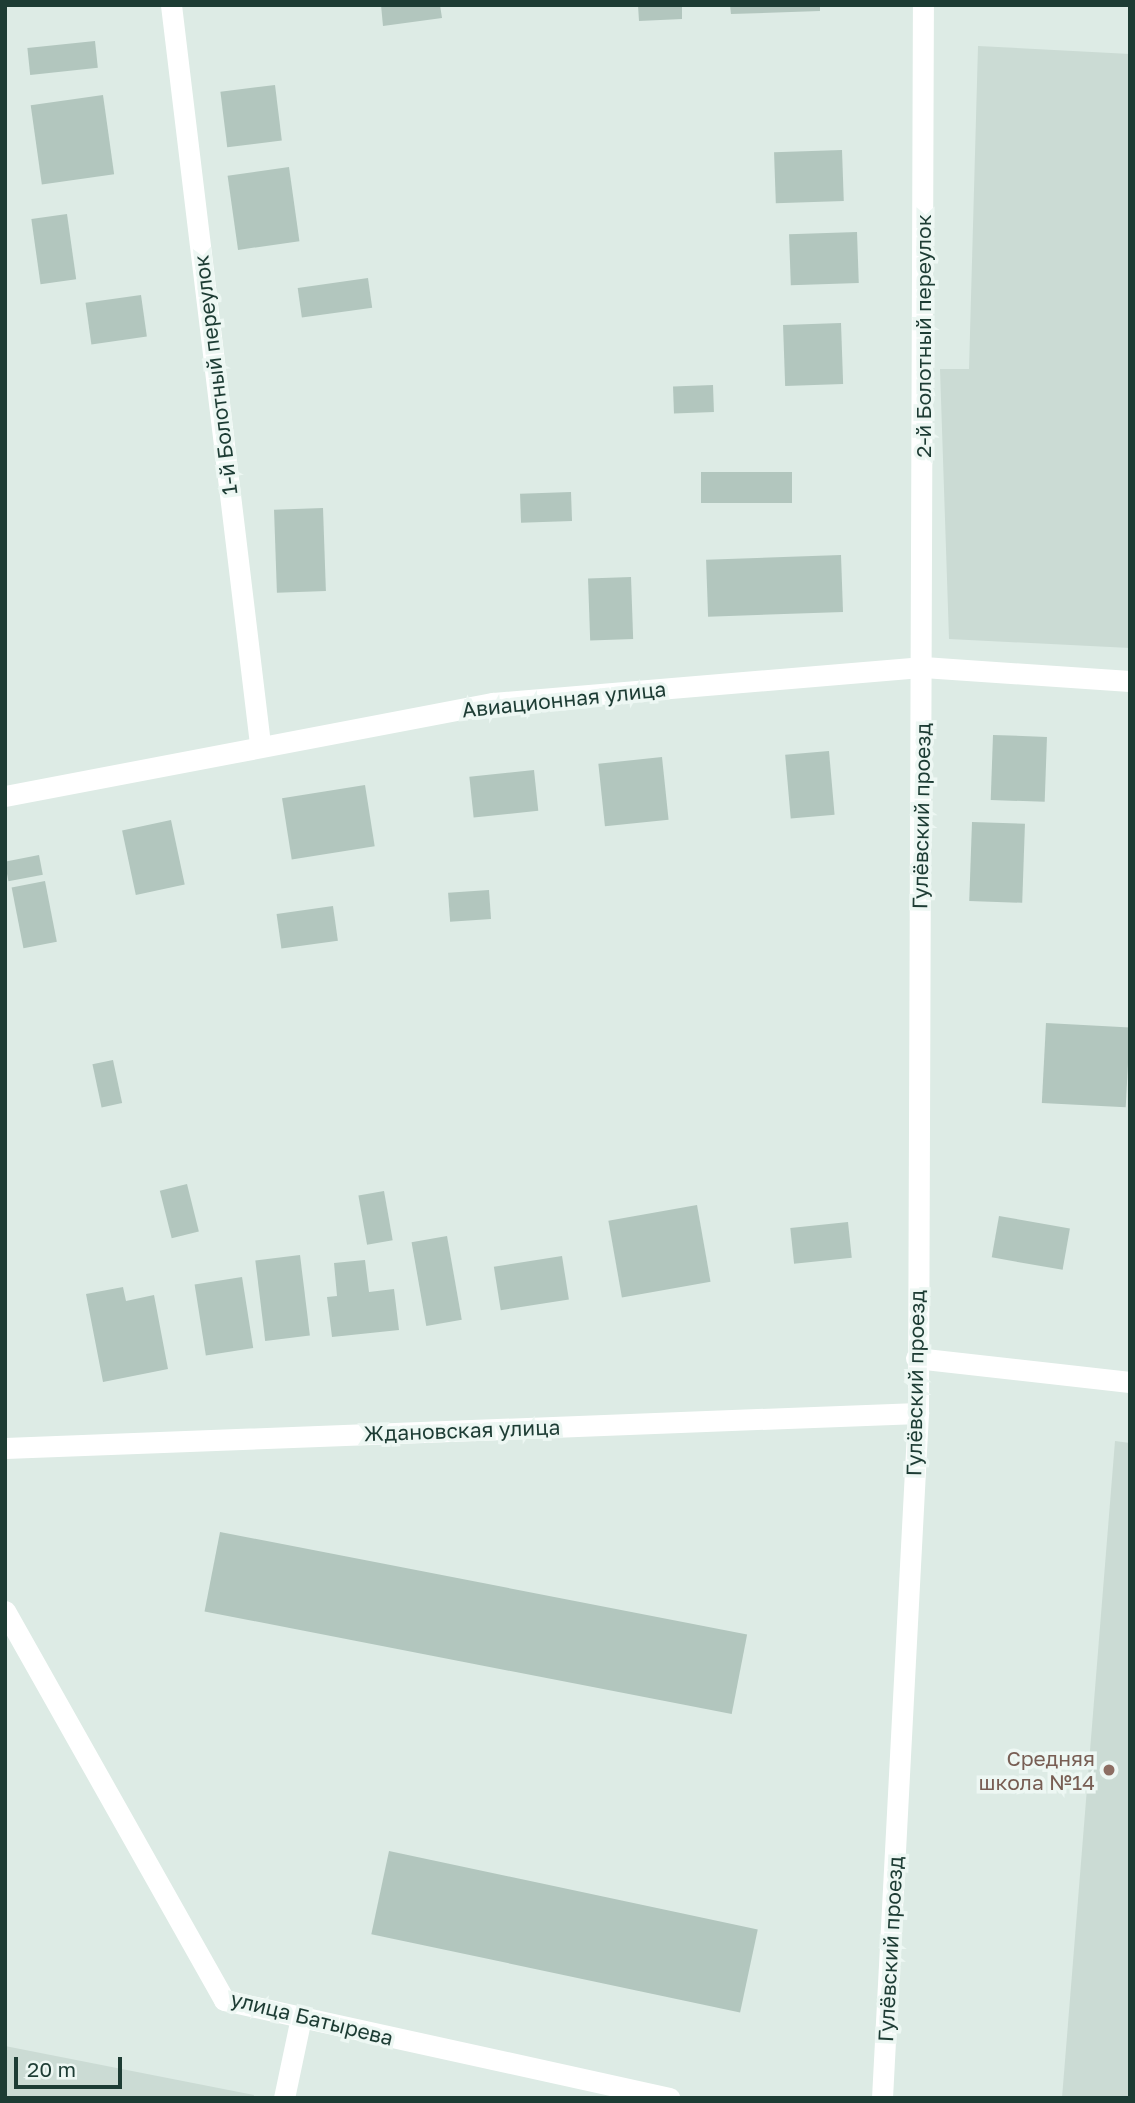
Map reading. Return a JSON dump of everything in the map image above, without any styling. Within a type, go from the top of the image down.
[{"type":"street","name":"1-й Болотный переулок","points":[[171,5],[260,744]]},
{"type":"street","name":"2-й Болотный переулок","points":[[923,5],[923,667]]},
{"type":"street","name":"Авиационная улица","points":[[5,796],[260,744],[492,703],[923,667],[1130,681]]},
{"type":"street","name":"Гулёвский проезд","points":[[882,2098],[918,1413],[916,1358],[923,667]]},
{"type":"street","points":[[916,1358],[1130,1382]]},
{"type":"street","name":"Ждановская улица","points":[[5,1448],[918,1413]]},
{"type":"street","name":"улица Батырева","points":[[5,1611],[224,2000],[669,2098]]},
{"type":"street","points":[[284,2098],[301,2017]]},
{"type":"shaded area","points":[[978,46],[1130,54],[1130,648],[949,639],[940,369],[969,369]]},
{"type":"shaded area","name":"Средняя школа №14","points":[[1115,1441],[1130,1443],[1130,2098],[1062,2098]]},
{"type":"shaded area","points":[[5,2046],[254,2095],[253,2098],[5,2098]]},
{"type":"building","points":[[381,5],[440,5],[442,18],[383,26]]},
{"type":"building","points":[[638,5],[682,5],[682,19],[639,21]]},
{"type":"building","points":[[730,5],[820,5],[820,11],[731,14]]},
{"type":"building","points":[[95,41],[98,68],[30,75],[27,48]]},
{"type":"building","points":[[275,85],[282,141],[227,147],[220,92]]},
{"type":"building","points":[[103,95],[114,174],[42,184],[31,105]]},
{"type":"building","points":[[842,150],[844,201],[776,203],[774,152]]},
{"type":"building","points":[[289,167],[299,241],[238,250],[228,176]]},
{"type":"building","points":[[67,214],[76,279],[41,284],[31,219]]},
{"type":"building","points":[[857,232],[859,283],[791,285],[789,234]]},
{"type":"building","points":[[368,278],[372,308],[302,318],[298,288]]},
{"type":"building","points":[[141,295],[147,337],[91,344],[86,303]]},
{"type":"building","points":[[841,323],[843,384],[785,386],[783,325]]},
{"type":"building","points":[[713,385],[714,412],[674,413],[673,386]]},
{"type":"building","points":[[701,472],[792,472],[792,503],[701,503]]},
{"type":"building","points":[[571,492],[572,521],[521,523],[520,494]]},
{"type":"building","points":[[323,508],[326,591],[277,593],[274,510]]},
{"type":"building","points":[[841,555],[843,612],[708,617],[706,560]]},
{"type":"building","points":[[631,577],[633,639],[590,640],[588,579]]},
{"type":"building","points":[[993,735],[1047,737],[1045,802],[991,800]]},
{"type":"building","points":[[829,751],[835,815],[791,819],[785,755]]},
{"type":"building","points":[[662,757],[669,820],[605,826],[598,764]]},
{"type":"building","points":[[534,770],[538,811],[474,818],[469,777]]},
{"type":"building","points":[[365,785],[375,846],[292,859],[282,798]]},
{"type":"building","points":[[171,820],[185,885],[136,895],[122,830]]},
{"type":"building","points":[[972,822],[1025,824],[1022,903],[969,901]]},
{"type":"building","points":[[39,855],[43,875],[8,881],[5,862]]},
{"type":"building","points":[[45,881],[57,942],[23,948],[12,887]]},
{"type":"building","points":[[489,890],[491,919],[450,922],[448,893]]},
{"type":"building","points":[[333,906],[338,941],[281,949],[277,914]]},
{"type":"building","points":[[1046,1023],[1130,1027],[1126,1107],[1042,1103]]},
{"type":"building","points":[[113,1060],[122,1103],[102,1107],[92,1064]]},
{"type":"building","points":[[187,1184],[199,1232],[172,1238],[160,1191]]},
{"type":"building","points":[[384,1191],[393,1240],[367,1245],[358,1196]]},
{"type":"building","points":[[697,1205],[711,1282],[622,1297],[608,1221]]},
{"type":"building","points":[[999,1216],[1070,1229],[1063,1270],[992,1257]]},
{"type":"building","points":[[848,1222],[852,1258],[794,1264],[790,1228]]},
{"type":"building","points":[[447,1236],[462,1320],[426,1326],[412,1242]]},
{"type":"building","points":[[300,1255],[310,1335],[265,1341],[255,1260]]},
{"type":"building","points":[[562,1256],[569,1299],[501,1310],[494,1267]]},
{"type":"building","points":[[365,1260],[369,1292],[394,1289],[399,1330],[332,1337],[327,1297],[337,1296],[334,1263]]},
{"type":"building","points":[[242,1277],[253,1348],[206,1356],[195,1285]]},
{"type":"building","points":[[123,1287],[126,1301],[154,1295],[168,1369],[103,1382],[86,1294]]},
{"type":"building","points":[[220,1532],[747,1634],[732,1714],[205,1612]]},
{"type":"building","points":[[389,1851],[758,1929],[740,2013],[371,1934]]},
{"type":"place","name":"Средняя школа №14","points":[[1109,1770]]}]
